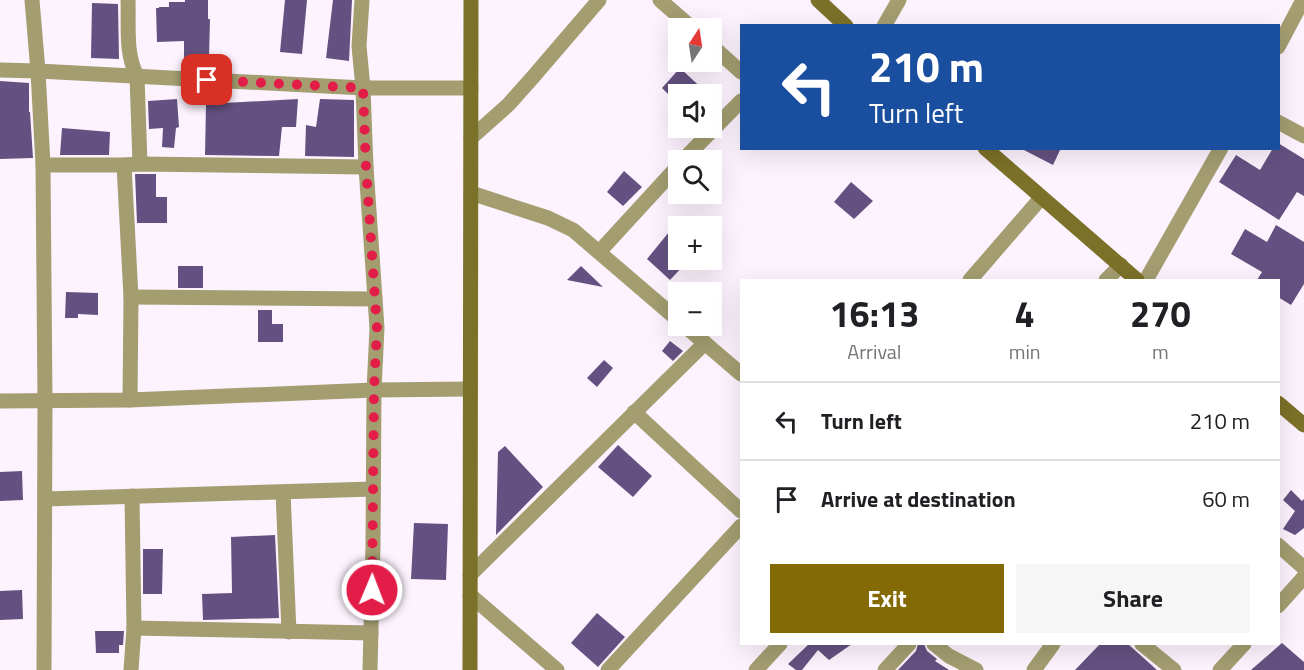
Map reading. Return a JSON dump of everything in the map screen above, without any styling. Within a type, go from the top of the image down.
[{"type":"street","points":[[32,0],[43,165],[44,670]]},
{"type":"street","points":[[128,0],[129,54],[138,76],[140,164]]},
{"type":"street","points":[[362,0],[359,46],[377,345],[374,390],[370,670]]},
{"type":"street","points":[[471,138],[509,104],[599,0]]},
{"type":"street","points":[[660,0],[681,18]]},
{"type":"street","points":[[818,0],[844,24]]},
{"type":"street","points":[[885,24],[899,0]]},
{"type":"street","points":[[470,670],[471,88],[474,3]]},
{"type":"street","points":[[1280,44],[1301,10]]},
{"type":"street","points":[[722,55],[740,71]]},
{"type":"street","points":[[0,70],[363,88],[471,88]]},
{"type":"street","points":[[693,150],[740,102]]},
{"type":"street","points":[[1280,123],[1304,136]]},
{"type":"street","points":[[987,150],[1136,279]]},
{"type":"street","points":[[1147,279],[1220,150]]},
{"type":"street","points":[[43,165],[366,167]]},
{"type":"street","points":[[124,165],[131,297],[130,399]]},
{"type":"street","points":[[599,252],[668,177]]},
{"type":"street","points":[[471,193],[573,230],[668,311]]},
{"type":"street","points":[[971,279],[1041,198]]},
{"type":"street","points":[[1107,279],[1120,265]]},
{"type":"street","points":[[131,297],[375,299]]},
{"type":"street","points":[[697,336],[740,373]]},
{"type":"street","points":[[470,575],[705,343]]},
{"type":"street","points":[[0,401],[470,389]]},
{"type":"street","points":[[1280,404],[1304,425]]},
{"type":"street","points":[[634,412],[740,510]]},
{"type":"street","points":[[45,499],[373,489]]},
{"type":"street","points":[[282,492],[289,632]]},
{"type":"street","points":[[131,670],[134,628],[132,496]]},
{"type":"street","points":[[608,670],[740,527]]},
{"type":"street","points":[[1280,548],[1304,568]]},
{"type":"street","points":[[1280,604],[1304,578]]},
{"type":"street","points":[[470,596],[557,670]]},
{"type":"street","points":[[134,628],[371,633]]},
{"type":"street","points":[[756,670],[779,645]]},
{"type":"street","points":[[885,670],[908,645]]},
{"type":"street","points":[[935,645],[949,656],[976,670]]},
{"type":"street","points":[[1034,670],[1052,645]]},
{"type":"street","points":[[1143,645],[1174,670]]},
{"type":"street","points":[[1220,670],[1243,645]]},
{"type":"building","points":[[185,0],[208,0],[209,58],[184,58],[184,41],[157,42],[156,8],[169,7],[169,2],[185,2]]},
{"type":"building","points":[[285,0],[307,0],[302,54],[280,52]]},
{"type":"building","points":[[333,0],[352,0],[349,61],[326,58]]},
{"type":"building","points":[[92,3],[118,4],[119,59],[91,58]]},
{"type":"building","points":[[676,72],[684,72],[697,84],[668,84],[668,94],[662,88]]},
{"type":"building","points":[[0,81],[29,83],[33,158],[0,159]]},
{"type":"building","points":[[177,99],[179,127],[176,128],[174,148],[162,147],[163,128],[149,129],[148,101]]},
{"type":"building","points":[[298,99],[296,127],[282,127],[279,156],[205,155],[206,104]]},
{"type":"building","points":[[320,99],[354,100],[354,157],[305,156],[306,125],[316,127]]},
{"type":"building","points":[[62,128],[110,132],[109,155],[60,155]]},
{"type":"building","points":[[1280,144],[1304,159],[1304,196],[1297,192],[1279,220],[1219,182],[1236,155],[1260,170],[1272,150],[1280,150]]},
{"type":"building","points":[[1024,150],[1060,150],[1053,165]]},
{"type":"building","points":[[624,171],[642,187],[623,206],[607,192]]},
{"type":"building","points":[[135,174],[156,174],[156,197],[167,197],[167,223],[137,223]]},
{"type":"building","points":[[851,182],[873,201],[854,219],[834,202]]},
{"type":"building","points":[[1276,225],[1304,242],[1304,284],[1291,305],[1280,298],[1280,279],[1258,279],[1262,272],[1231,254],[1245,229],[1267,242]]},
{"type":"building","points":[[668,233],[668,270],[680,270],[670,280],[647,259]]},
{"type":"building","points":[[178,266],[203,266],[203,288],[178,288]]},
{"type":"building","points":[[581,266],[603,287],[567,280]]},
{"type":"building","points":[[66,292],[98,293],[98,315],[78,314],[78,318],[65,318]]},
{"type":"building","points":[[258,310],[272,310],[272,324],[283,324],[283,342],[258,342]]},
{"type":"building","points":[[670,341],[683,351],[673,361],[662,351]]},
{"type":"building","points":[[604,360],[613,368],[597,387],[587,378]]},
{"type":"building","points":[[618,445],[652,476],[633,497],[598,467]]},
{"type":"building","points":[[505,446],[543,487],[496,535],[498,452]]},
{"type":"building","points":[[22,471],[23,500],[0,501],[0,472]]},
{"type":"building","points":[[1291,490],[1302,501],[1304,499],[1304,528],[1295,535],[1283,529],[1295,511],[1283,500]]},
{"type":"building","points":[[414,523],[448,524],[446,580],[411,579]]},
{"type":"building","points":[[275,535],[279,618],[203,620],[202,594],[232,593],[231,537]]},
{"type":"building","points":[[143,549],[163,549],[162,594],[143,594]]},
{"type":"building","points":[[22,590],[23,619],[0,620],[0,591]]},
{"type":"building","points":[[597,613],[625,637],[598,667],[571,643]]},
{"type":"building","points":[[95,631],[124,631],[123,645],[119,645],[119,653],[96,653]]},
{"type":"building","points":[[1282,643],[1304,662],[1304,670],[1251,670],[1280,645]]},
{"type":"building","points":[[808,645],[851,645],[829,660],[818,650],[802,670],[796,670],[788,664]]},
{"type":"building","points":[[918,645],[924,645],[927,651],[937,659],[935,661],[949,670],[898,670],[916,651]]},
{"type":"building","points":[[1099,645],[1129,645],[1157,670],[1075,670]]},
{"type":"route","points":[[207,80],[363,88],[377,328],[374,390],[372,590]]}]
